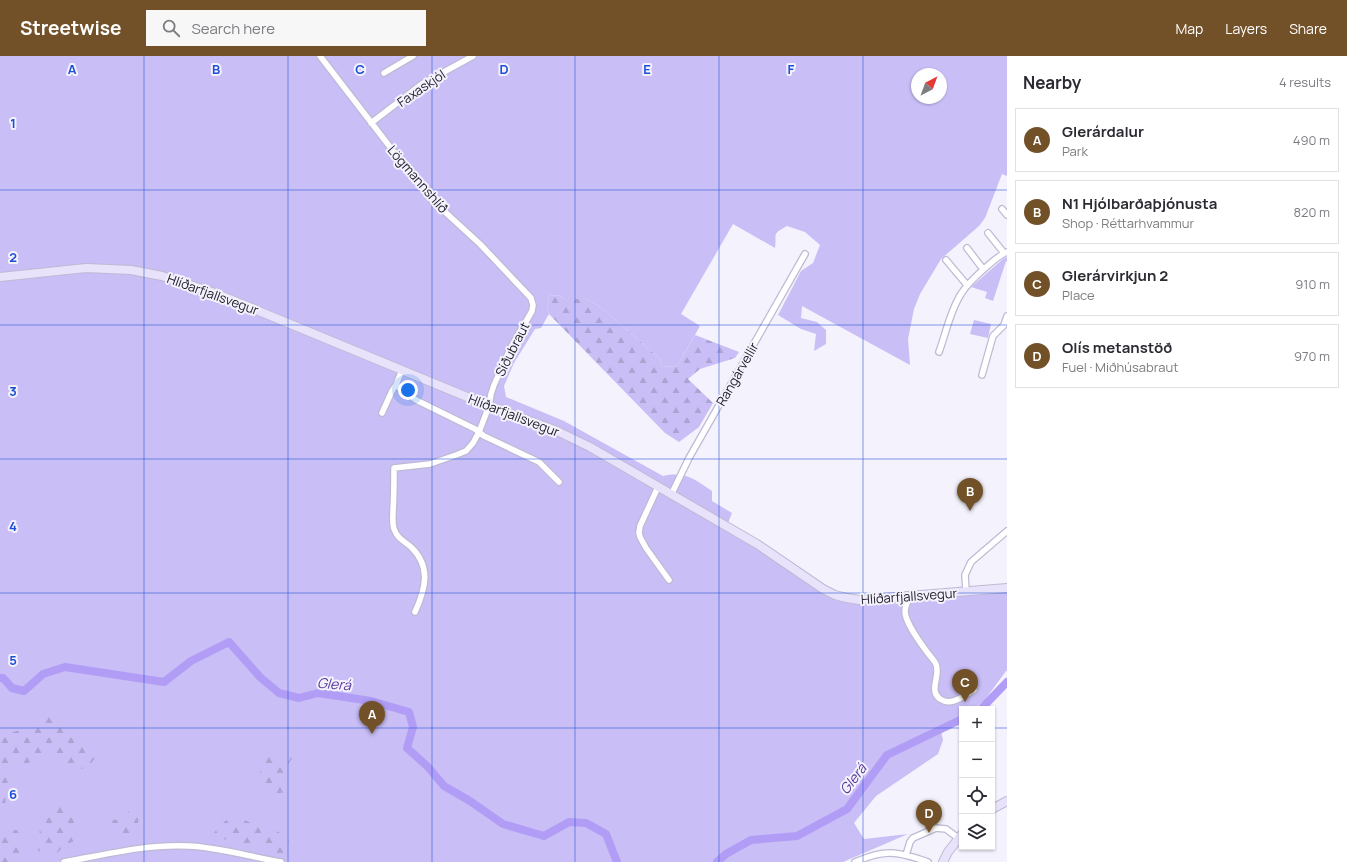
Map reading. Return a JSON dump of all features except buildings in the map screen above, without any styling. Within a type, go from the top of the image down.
[{"type":"main road","name":"Hlíðarfjallsvegur","points":[[0,277],[86,268],[114,268],[155,274],[215,293],[573,439],[757,544],[819,586],[836,595],[859,600],[1007,588]]},
{"type":"main road","points":[[995,807],[1004,802]]},
{"type":"main road","points":[[943,862],[948,852],[959,837]]},
{"type":"street","name":"Lögmannshlíð","points":[[320,56],[371,124],[433,201],[480,244],[527,293]]},
{"type":"street","points":[[384,73],[413,56]]},
{"type":"street","name":"Faxaskjól","points":[[371,124],[422,84],[473,56]]},
{"type":"street","points":[[1002,209],[1007,215]]},
{"type":"street","points":[[939,352],[956,303],[967,285],[983,269],[1006,253],[988,233]]},
{"type":"street","points":[[967,248],[983,269]]},
{"type":"street","name":"Rangárvellir","points":[[672,495],[693,452],[805,254]]},
{"type":"street","points":[[946,260],[967,285]]},
{"type":"street","name":"Síðubraut","points":[[415,612],[424,591],[425,576],[423,566],[413,549],[399,538],[394,528],[394,468],[430,464],[466,451],[473,443],[489,406],[494,385],[510,349],[532,312],[532,302],[527,293]]},
{"type":"street","points":[[982,375],[993,336],[1004,325],[1007,316]]},
{"type":"street","points":[[382,413],[402,370]]},
{"type":"street","points":[[396,385],[416,400],[475,429],[484,436],[539,462],[559,482]]},
{"type":"street","points":[[658,487],[640,526],[639,534],[646,548],[669,580]]},
{"type":"street","points":[[966,591],[965,575],[971,562],[1007,531]]},
{"type":"street","points":[[910,596],[906,608],[906,617],[918,639],[935,663],[937,670],[934,685],[936,694],[943,700],[952,701],[974,690]]},
{"type":"street","points":[[906,854],[913,838],[936,828],[946,829],[959,836]]},
{"type":"street","points":[[64,862],[154,848],[184,846],[211,849],[281,862]]},
{"type":"street","points":[[855,862],[879,853],[890,852],[906,854],[928,862]]},
{"type":"green space","points":[[0,56],[1007,56],[1007,176],[1002,174],[985,218],[979,226],[941,259],[920,294],[914,309],[908,339],[910,365],[802,306],[801,318],[817,322],[826,330],[826,344],[814,351],[816,334],[801,329],[778,315],[801,271],[813,263],[820,245],[805,232],[787,226],[777,233],[775,237],[775,248],[733,224],[681,314],[700,326],[677,366],[663,367],[659,358],[602,308],[586,299],[565,299],[558,295],[549,296],[547,308],[549,314],[541,328],[535,329],[514,363],[504,386],[506,397],[564,421],[663,476],[684,475],[700,483],[712,491],[712,501],[732,513],[726,528],[836,598],[869,603],[1007,591],[1007,671],[984,701],[977,706],[959,706],[959,718],[940,727],[943,740],[938,754],[876,796],[854,823],[864,839],[908,834],[843,862],[0,862]]},
{"type":"green space","points":[[1007,257],[1007,262],[1006,261],[993,301],[985,298],[987,292],[971,287],[1003,259]]},
{"type":"green space","points":[[558,295],[565,299],[586,299],[602,308],[659,358],[663,367],[677,366],[695,335],[739,352],[735,358],[700,369],[688,379],[713,403],[699,427],[679,442],[665,433],[549,314],[547,308],[549,296]]},
{"type":"green space","points":[[974,320],[991,324],[988,338],[970,334]]},
{"type":"green space","points":[[46,716],[60,716],[68,721],[68,734],[100,752],[87,768],[66,771],[54,752],[14,768],[6,786],[5,812],[0,820],[0,735],[34,727]]},
{"type":"green space","points":[[289,747],[296,752],[284,771],[288,779],[287,792],[272,794],[260,774],[261,755],[280,758]]},
{"type":"green space","points":[[57,803],[74,816],[76,840],[65,845],[57,853],[38,851],[40,827],[48,806]]},
{"type":"green space","points":[[134,807],[140,813],[134,842],[120,846],[119,831],[109,824],[112,820],[121,819]]},
{"type":"green space","points":[[234,814],[267,832],[276,830],[289,840],[286,855],[212,836],[218,827]]},
{"type":"green space","points":[[0,830],[17,830],[24,845],[18,859],[12,862],[0,862]]},
{"type":"waterway","name":"Glerá","points":[[0,678],[3,678],[12,688],[24,691],[43,674],[65,667],[164,682],[191,661],[229,642],[260,677],[279,693],[299,698],[318,693],[371,701],[409,712],[413,727],[407,748],[428,767],[444,786],[470,801],[503,824],[544,836],[569,822],[586,823],[606,834],[617,862]]},
{"type":"waterway","name":"Glerá","points":[[984,706],[1007,682]]},
{"type":"waterway","name":"Glerá","points":[[717,862],[726,854],[751,840],[797,836],[847,809],[887,755],[959,720]]},
{"type":"place","name":"N1 Hjólbarðaþjónusta","points":[[970,511]]},
{"type":"place","name":"Glerárvirkjun 2","points":[[965,702]]},
{"type":"place","name":"Glerárdalur","points":[[372,734]]},
{"type":"place","name":"Olís metanstöð","points":[[929,833]]}]
